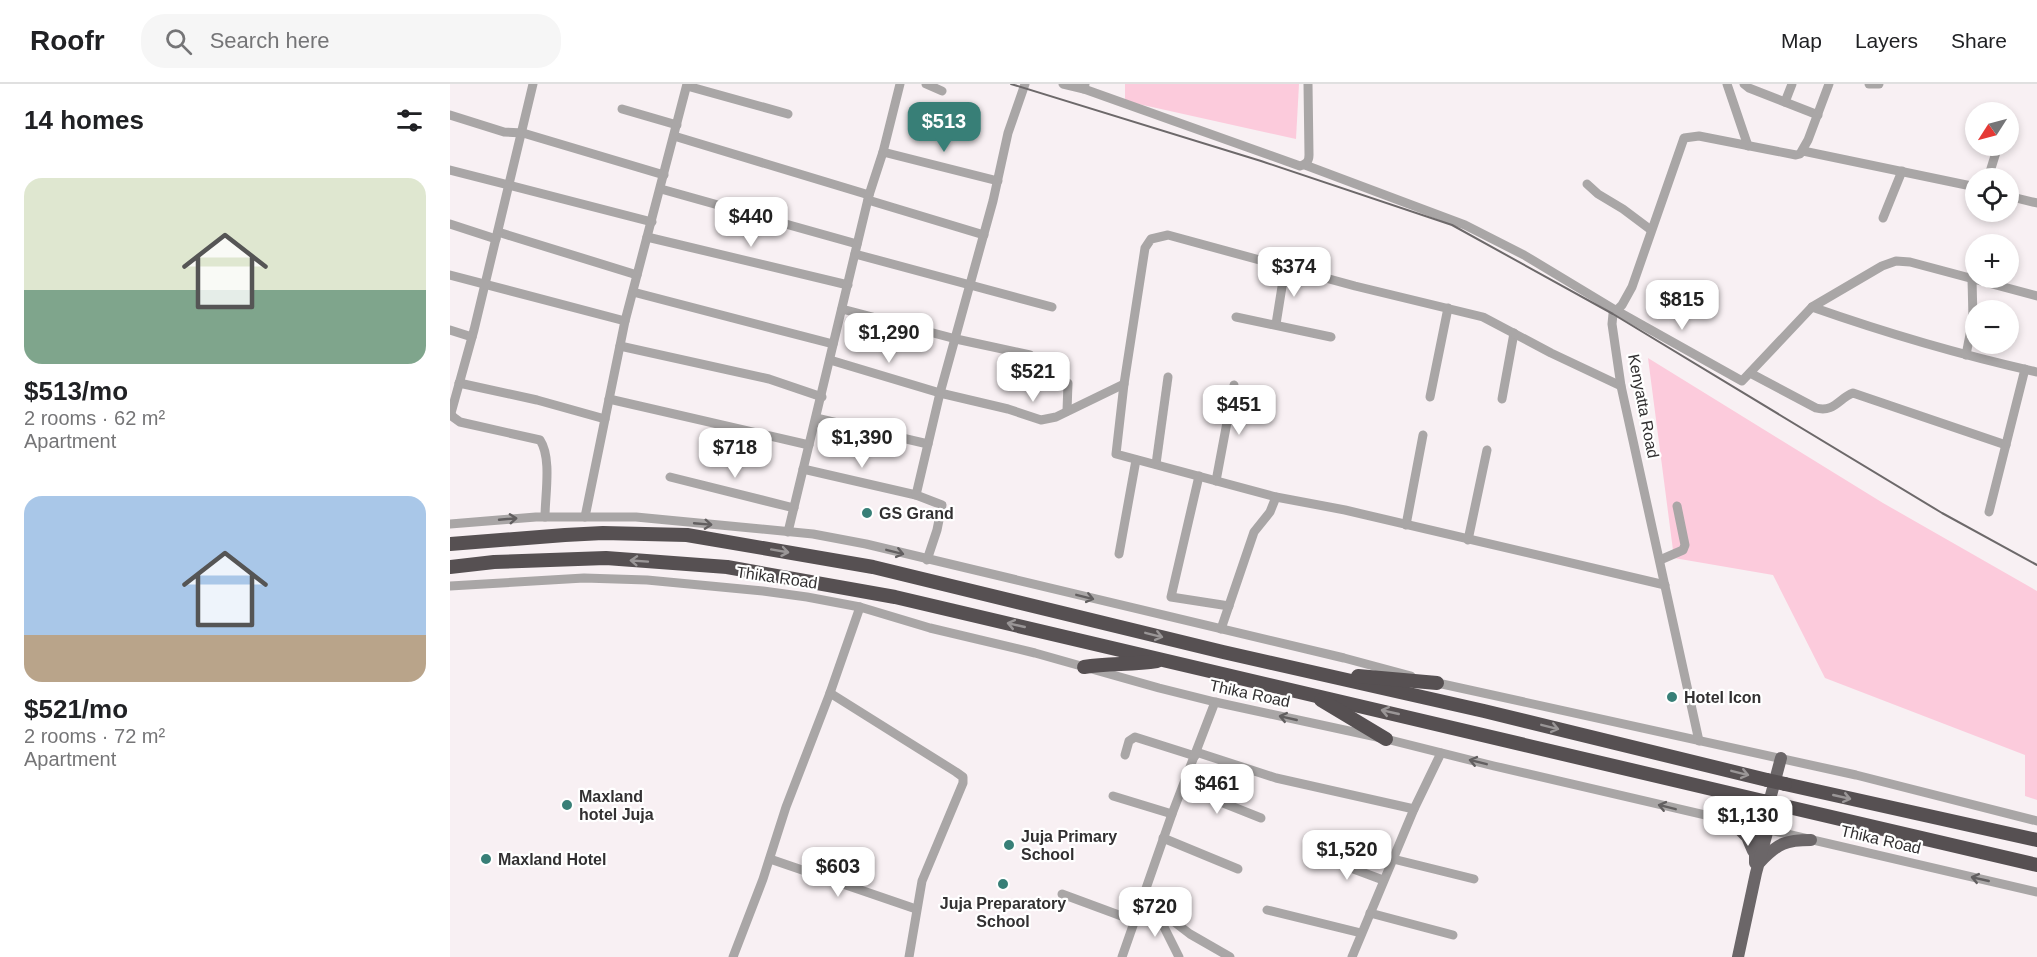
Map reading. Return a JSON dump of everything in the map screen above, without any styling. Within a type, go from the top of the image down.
[{"type":"highway","name":"Thika Road","points":[[450,544],[584,534],[687,535],[873,567],[1767,780],[2037,840]]},
{"type":"highway","name":"Thika Road","points":[[450,567],[494,562],[606,558],[728,567],[895,597],[1309,693],[1765,808],[1779,805],[2037,865]]},
{"type":"highway","points":[[1084,667],[1110,664],[1133,665],[1165,660]]},
{"type":"highway","points":[[1320,674],[1437,683]]},
{"type":"highway","points":[[1309,693],[1386,739]]},
{"type":"main road","points":[[1738,957],[1757,863],[1765,808],[1781,758]]},
{"type":"main road","points":[[1732,822],[1747,837],[1757,863]]},
{"type":"main road","points":[[1757,863],[1780,844],[1796,840],[1811,840]]},
{"type":"street","points":[[532,84],[523,133],[451,417],[460,422],[540,440],[546,459],[545,517]]},
{"type":"street","points":[[788,532],[868,198],[883,152],[900,84]]},
{"type":"street","points":[[926,84],[942,91]]},
{"type":"street","points":[[916,495],[940,393],[998,181],[1008,133],[1025,84]]},
{"type":"street","points":[[1063,84],[1085,86],[1464,225],[1524,255],[1617,311],[1742,381],[1812,307],[1882,266],[1896,261],[1910,262],[1965,277]]},
{"type":"street","points":[[1305,165],[1310,155],[1308,84]]},
{"type":"street","points":[[1727,84],[1748,146]]},
{"type":"street","points":[[1744,84],[1818,115]]},
{"type":"street","points":[[1785,102],[1792,84]]},
{"type":"street","points":[[1803,151],[1829,84]]},
{"type":"street","points":[[1869,84],[1879,84]]},
{"type":"street","points":[[585,517],[625,321],[687,85],[788,114]]},
{"type":"street","points":[[622,109],[677,125]]},
{"type":"street","points":[[450,115],[504,132],[523,133],[664,176]]},
{"type":"street","points":[[674,136],[984,235]]},
{"type":"street","name":"Kenyatta Road","points":[[1699,741],[1621,386],[1612,324],[1613,314],[1632,287],[1684,138],[1699,136],[1796,155],[1803,151],[1965,185]]},
{"type":"street","points":[[883,152],[998,181]]},
{"type":"street","points":[[450,170],[652,222]]},
{"type":"street","points":[[1883,218],[1902,171]]},
{"type":"street","points":[[1587,184],[1651,230]]},
{"type":"street","points":[[661,189],[970,285],[1052,307]]},
{"type":"street","points":[[2019,198],[2037,202]]},
{"type":"street","points":[[450,224],[637,275]]},
{"type":"street","points":[[1621,386],[1483,317],[1285,268],[1168,235],[1158,236],[1151,239],[1145,248],[1124,384],[1116,454],[1276,497],[1336,508],[1665,585]]},
{"type":"street","points":[[647,237],[848,285]]},
{"type":"street","points":[[1276,324],[1285,268]]},
{"type":"street","points":[[450,275],[625,321]]},
{"type":"street","points":[[1966,355],[1973,319],[1972,288]]},
{"type":"street","points":[[2006,288],[2037,296]]},
{"type":"street","points":[[633,292],[834,344]]},
{"type":"street","points":[[1812,307],[1859,324],[1966,355],[2037,372]]},
{"type":"street","points":[[1430,397],[1448,308]]},
{"type":"street","points":[[842,309],[1030,356]]},
{"type":"street","points":[[1236,316],[1331,337]]},
{"type":"street","points":[[450,330],[472,337]]},
{"type":"street","points":[[1502,399],[1514,333]]},
{"type":"street","points":[[620,346],[769,379],[822,397]]},
{"type":"street","points":[[830,360],[1041,420],[1051,419],[1124,384]]},
{"type":"street","points":[[1989,512],[2025,369]]},
{"type":"street","points":[[1750,373],[1816,408],[1830,409],[1846,396],[1854,393],[2006,445]]},
{"type":"street","points":[[1156,464],[1167,377]]},
{"type":"street","points":[[459,383],[537,400],[605,419]]},
{"type":"street","points":[[1067,411],[1068,383]]},
{"type":"street","points":[[1216,481],[1234,385]]},
{"type":"street","points":[[609,399],[809,445]]},
{"type":"street","points":[[816,418],[928,444]]},
{"type":"street","points":[[1406,525],[1423,435]]},
{"type":"street","points":[[1468,540],[1487,450]]},
{"type":"street","points":[[1119,554],[1136,460]]},
{"type":"street","points":[[803,469],[916,495],[942,505],[927,560]]},
{"type":"street","points":[[1198,476],[1171,597],[1229,606]]},
{"type":"street","points":[[670,477],[794,508]]},
{"type":"street","points":[[1221,630],[1254,532],[1270,512],[1276,497]]},
{"type":"street","points":[[1660,560],[1680,553],[1685,545],[1677,506]]},
{"type":"street","points":[[450,524],[545,517],[636,517],[813,534],[866,544],[1344,658],[1437,683],[1856,774],[2037,821]]},
{"type":"street","name":"Thika Road","points":[[450,586],[584,578],[647,580],[763,591],[860,607],[930,628],[1035,652],[1215,702],[1386,739],[2037,892]]},
{"type":"street","points":[[733,957],[860,607]]},
{"type":"street","points":[[830,693],[957,771],[963,777],[963,783],[922,881],[909,957]]},
{"type":"street","points":[[1122,957],[1163,838],[1215,702]]},
{"type":"street","points":[[1125,755],[1129,741],[1135,737],[1276,778],[1414,809]]},
{"type":"street","points":[[1352,957],[1383,880],[1441,753]]},
{"type":"street","points":[[1183,787],[1261,818]]},
{"type":"street","points":[[1113,796],[1172,814]]},
{"type":"street","points":[[1163,838],[1238,869]]},
{"type":"street","points":[[1324,858],[1383,880]]},
{"type":"street","points":[[770,859],[916,909]]},
{"type":"street","points":[[1393,859],[1474,879]]},
{"type":"street","points":[[1062,894],[1135,921]]},
{"type":"street","points":[[1143,898],[1190,934],[1230,957]]},
{"type":"street","points":[[1154,907],[1179,957]]},
{"type":"street","points":[[1267,910],[1362,933]]},
{"type":"street","points":[[1370,913],[1453,935]]},
{"type":"shaded area","points":[[1125,84],[1299,84],[1296,139],[1125,101]]},
{"type":"shaded area","points":[[1648,358],[1883,503],[2037,591],[2037,800],[2025,796],[2025,755],[1825,678],[1773,575],[1674,558]]},
{"type":"railway","points":[[1011,84],[1261,161],[1452,225],[1613,314],[1942,513],[2037,565]]},
{"type":"place","name":"GS Grand","points":[[867,513]]},
{"type":"place","name":"Hotel Icon","points":[[1672,697]]},
{"type":"place","name":"Maxland hotel Juja","points":[[567,805]]},
{"type":"place","name":"Juja Primary School","points":[[1009,845]]},
{"type":"place","name":"Maxland Hotel","points":[[486,859]]},
{"type":"place","name":"Juja Preparatory School","points":[[1003,884]]}]
